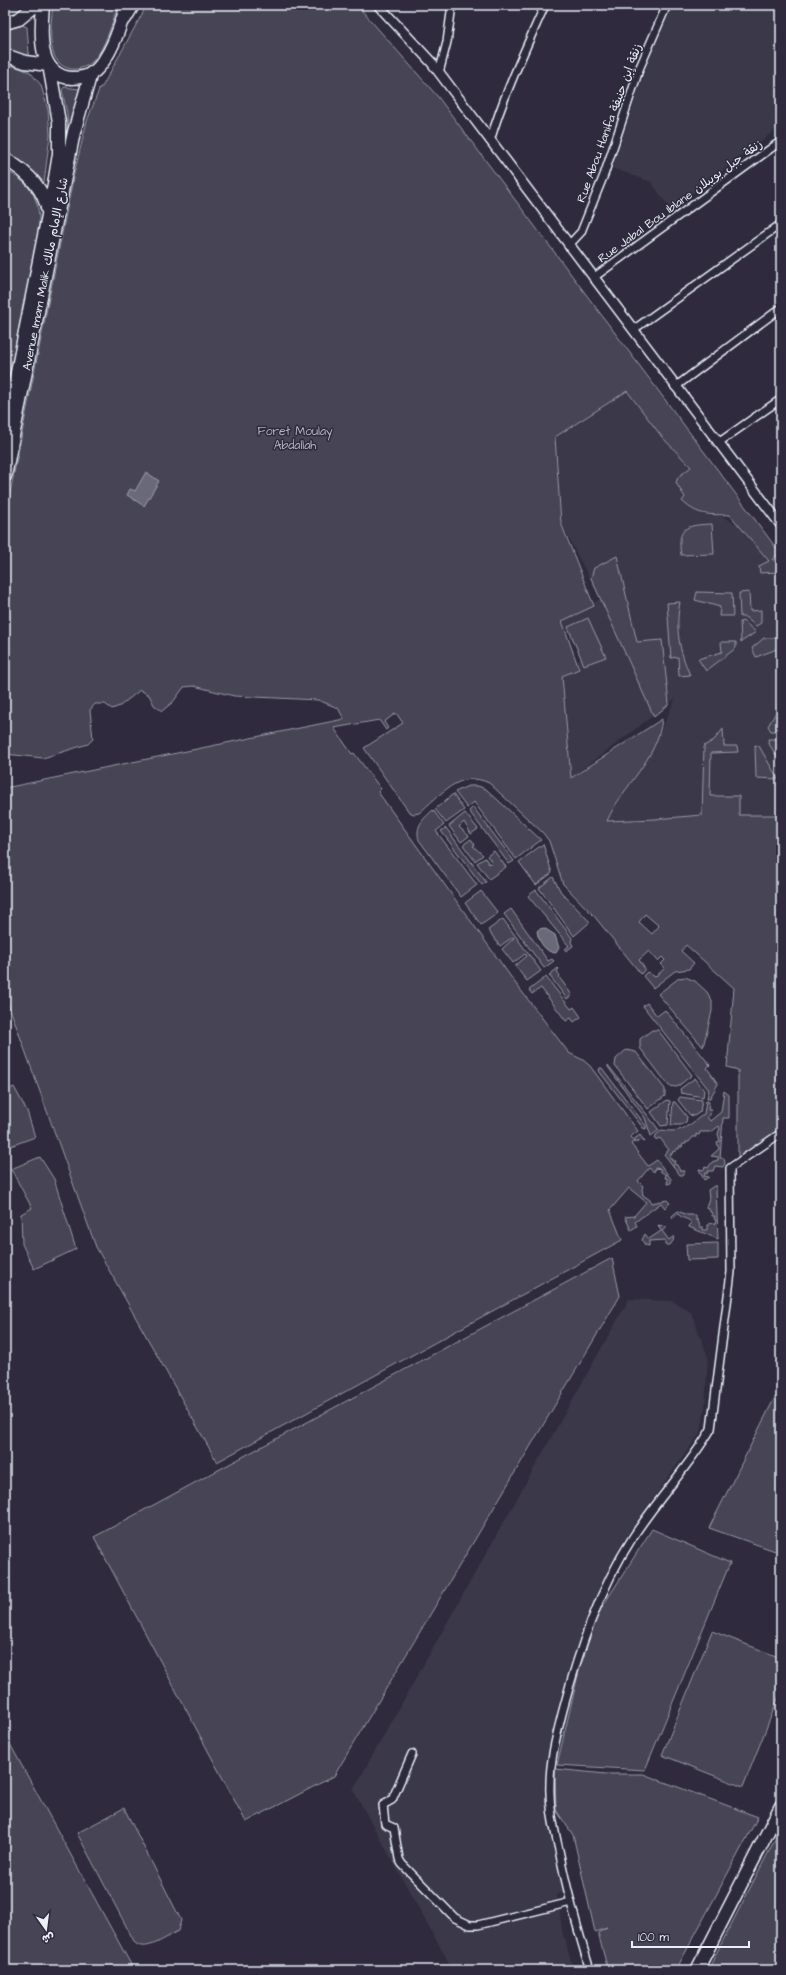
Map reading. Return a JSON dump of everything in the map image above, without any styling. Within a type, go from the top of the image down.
[{"type":"main road","points":[[5,23],[19,19],[36,5]]},
{"type":"main road","name":"Avenue Imam Malik شارع الإمام مالك","points":[[5,433],[56,177],[60,139],[58,116],[49,65],[44,55],[44,5]]},
{"type":"main road","points":[[5,55],[25,62],[49,65],[61,75],[68,78],[84,77],[98,67],[111,45],[127,5]]},
{"type":"main road","name":"Avenue Imam Malik شارع الإمام مالك","points":[[5,476],[74,132],[91,73]]},
{"type":"main road","points":[[5,159],[37,184],[45,198],[48,214]]},
{"type":"main road","points":[[697,1970],[781,1806]]},
{"type":"street","points":[[111,45],[135,5]]},
{"type":"street","points":[[378,5],[439,73],[568,246],[781,526]]},
{"type":"street","points":[[439,73],[452,5]]},
{"type":"street","points":[[490,141],[501,105],[517,65],[545,5]]},
{"type":"street","name":"Rue Abou Hanifa زنقة اٍبن حنيفة","points":[[568,246],[581,232],[604,175],[640,67],[668,5]]},
{"type":"street","name":"Rue Jabal Bou Iblane زنقة جبل بويبلان","points":[[593,278],[781,141]]},
{"type":"street","points":[[633,330],[781,224]]},
{"type":"street","points":[[675,387],[781,308]]},
{"type":"street","points":[[718,443],[781,399]]},
{"type":"street","points":[[590,1970],[571,1902],[551,1810],[550,1783],[556,1740],[578,1655],[592,1617],[609,1579],[633,1537],[701,1445],[711,1429],[725,1330],[731,1272],[730,1168],[781,1133]]},
{"type":"street","points":[[412,1754],[392,1800],[383,1805],[385,1824],[394,1828],[399,1859],[402,1864],[455,1918],[470,1925],[478,1925],[571,1902]]},
{"type":"shaded area","points":[[673,5],[781,5],[781,126],[671,210],[651,182],[612,168],[653,47]]},
{"type":"shaded area","points":[[626,391],[700,479],[702,515],[720,515],[738,525],[773,559],[780,572],[781,815],[607,821],[660,733],[675,699],[571,778],[562,676],[581,658],[562,621],[600,599],[561,523],[555,437]]},
{"type":"shaded area","points":[[629,1299],[673,1301],[691,1312],[708,1357],[705,1409],[701,1432],[629,1532],[609,1567],[582,1629],[558,1707],[546,1809],[563,1892],[557,1895],[563,1935],[574,1970],[453,1970],[353,1790]]},
{"type":"green space","points":[[53,5],[118,5],[105,42],[97,56],[89,64],[80,68],[71,69],[62,66],[57,60],[51,43]]},
{"type":"green space","name":"Foret Moulay Abdallah","points":[[147,5],[357,5],[438,97],[780,553],[772,559],[776,562],[781,559],[781,583],[779,572],[760,573],[759,566],[769,561],[730,515],[704,514],[694,510],[682,501],[685,497],[676,483],[678,477],[691,467],[662,437],[627,391],[555,437],[561,523],[594,606],[562,621],[579,669],[562,676],[571,778],[662,719],[654,747],[607,821],[702,815],[704,746],[714,740],[723,729],[724,746],[737,746],[738,752],[711,753],[710,796],[739,796],[739,815],[781,815],[781,1129],[738,1161],[738,1070],[727,1067],[734,988],[686,945],[681,951],[694,963],[689,969],[675,971],[653,988],[643,976],[647,972],[655,977],[665,968],[661,964],[665,960],[662,957],[658,961],[649,951],[639,960],[645,969],[641,974],[594,916],[563,884],[549,841],[543,833],[489,783],[469,779],[459,782],[442,792],[419,813],[414,814],[409,812],[364,748],[403,723],[396,713],[384,722],[388,728],[386,730],[379,720],[334,728],[352,754],[354,753],[381,789],[378,792],[516,984],[569,1053],[583,1060],[590,1066],[638,1131],[630,1137],[633,1140],[640,1135],[645,1142],[641,1140],[636,1143],[635,1141],[631,1144],[648,1166],[657,1160],[671,1179],[671,1183],[667,1184],[668,1179],[665,1178],[666,1175],[660,1171],[661,1169],[655,1168],[654,1172],[649,1168],[638,1181],[643,1186],[643,1195],[650,1200],[651,1203],[667,1200],[670,1203],[665,1208],[661,1203],[635,1222],[637,1226],[631,1230],[625,1217],[634,1216],[646,1202],[629,1188],[610,1210],[622,1240],[217,1462],[96,1247],[5,995],[5,788],[344,719],[338,708],[318,700],[234,696],[194,686],[184,687],[173,702],[162,711],[154,705],[149,695],[140,690],[120,706],[112,709],[105,704],[95,704],[90,710],[93,739],[88,744],[43,758],[5,754],[5,518],[74,174],[87,121],[100,87],[102,87]],"holes":[[[645,914],[659,926],[652,934],[639,922]]]},
{"type":"green space","points":[[22,25],[27,27],[29,53],[27,56],[5,50],[5,30]]},
{"type":"green space","points":[[5,63],[30,72],[41,85],[48,110],[50,135],[44,183],[23,163],[5,150]]},
{"type":"green space","points":[[64,87],[79,89],[80,91],[68,133],[67,113],[62,90]]},
{"type":"green space","points":[[5,169],[24,182],[34,195],[39,223],[37,249],[5,401]]},
{"type":"green space","points":[[712,524],[714,554],[681,555],[680,538],[686,529],[696,525]]},
{"type":"green space","points":[[617,556],[637,642],[662,640],[669,704],[654,717],[591,578],[594,568]]},
{"type":"green space","points":[[697,592],[732,593],[733,616],[719,616],[720,607],[695,600]]},
{"type":"green space","points":[[749,592],[750,611],[761,610],[761,623],[756,626],[745,617],[740,617],[739,593]]},
{"type":"green space","points":[[680,602],[678,621],[679,639],[683,657],[690,675],[679,676],[678,657],[671,658],[667,603]]},
{"type":"green space","points":[[588,618],[606,657],[584,665],[568,627]]},
{"type":"green space","points":[[743,621],[756,632],[741,642],[740,622]]},
{"type":"green space","points":[[764,638],[781,638],[781,661],[777,649],[756,657],[752,648]]},
{"type":"green space","points":[[721,642],[736,642],[736,648],[706,671],[698,659],[722,652]]},
{"type":"green space","points":[[781,704],[781,731],[771,731],[768,726]]},
{"type":"green space","points":[[768,739],[781,739],[781,763],[769,744]]},
{"type":"green space","points":[[755,745],[759,746],[778,779],[756,778]]},
{"type":"green space","points":[[468,786],[478,786],[486,789],[541,840],[516,859],[474,802],[467,808],[455,792]]},
{"type":"green space","points":[[453,794],[464,810],[446,823],[435,809]]},
{"type":"green space","points":[[473,807],[514,861],[509,864],[469,811]]},
{"type":"green space","points":[[433,810],[444,825],[436,831],[477,885],[461,897],[419,840],[419,827],[423,820]]},
{"type":"green space","points":[[465,813],[478,829],[471,834],[464,822],[459,827],[469,836],[461,842],[449,826]]},
{"type":"green space","points":[[446,828],[486,882],[482,885],[441,831]]},
{"type":"green space","points":[[471,839],[475,845],[473,846],[483,855],[475,861],[463,845]]},
{"type":"green space","points":[[543,844],[552,873],[536,885],[519,862]]},
{"type":"green space","points":[[494,851],[506,867],[489,879],[477,863],[485,858],[489,864],[492,862],[487,856]]},
{"type":"green space","points":[[553,877],[561,892],[590,922],[574,936],[539,888]]},
{"type":"green space","points":[[536,890],[572,938],[571,942],[573,946],[566,951],[565,949],[569,946],[528,896]]},
{"type":"green space","points":[[481,891],[498,913],[481,925],[465,903]]},
{"type":"green space","points":[[511,909],[548,961],[552,959],[554,961],[544,968],[504,914]]},
{"type":"green space","points":[[503,919],[541,971],[527,981],[515,966],[527,956],[525,954],[513,963],[502,949],[514,938],[513,937],[500,946],[488,930]]},
{"type":"green space","points":[[558,968],[559,969],[557,971],[560,976],[559,977],[572,995],[567,999],[549,975]]},
{"type":"green space","points":[[546,977],[571,1009],[574,1007],[581,1017],[574,1022],[571,1018],[566,1021],[541,988],[532,994],[529,990]]},
{"type":"green space","points":[[685,977],[695,981],[707,992],[712,1001],[712,1011],[703,1047],[658,994],[679,978]]},
{"type":"green space","points":[[647,1003],[657,1016],[665,1010],[710,1065],[707,1068],[718,1084],[710,1098],[707,1098],[709,1090],[643,1006]]},
{"type":"green space","points":[[652,1030],[658,1030],[692,1075],[677,1087],[669,1086],[640,1048],[640,1039]]},
{"type":"green space","points":[[626,1050],[636,1052],[665,1089],[665,1096],[648,1109],[615,1066],[616,1059]]},
{"type":"green space","points":[[608,1065],[659,1130],[651,1136],[645,1118]]},
{"type":"green space","points":[[600,1068],[602,1068],[646,1126],[646,1129],[643,1128],[599,1071]]},
{"type":"green space","points":[[695,1078],[704,1090],[703,1097],[681,1093],[680,1089]]},
{"type":"green space","points":[[14,1087],[27,1111],[35,1137],[5,1148],[5,1091]]},
{"type":"green space","points":[[724,1091],[729,1095],[729,1118],[723,1118],[720,1158],[724,1158],[725,1163],[723,1167],[715,1166],[713,1171],[708,1171],[707,1174],[705,1173],[704,1176],[709,1177],[704,1180],[699,1169],[704,1170],[705,1167],[708,1168],[712,1162],[718,1160],[718,1157],[711,1156],[719,1149],[717,1142],[720,1141],[718,1134],[720,1128],[719,1126],[711,1132],[700,1132],[699,1135],[696,1134],[696,1137],[693,1137],[689,1142],[683,1144],[682,1147],[676,1149],[676,1152],[673,1151],[672,1154],[670,1154],[670,1158],[672,1158],[672,1161],[675,1161],[674,1164],[677,1165],[680,1171],[685,1171],[683,1175],[680,1175],[664,1154],[669,1150],[660,1138],[655,1140],[656,1135],[662,1130],[675,1131],[685,1128],[704,1114],[706,1101],[709,1102],[708,1110],[711,1110],[710,1115],[707,1117],[710,1121],[721,1112]]},
{"type":"green space","points":[[680,1097],[702,1100],[700,1112],[694,1116],[690,1115],[678,1100]]},
{"type":"green space","points":[[667,1100],[670,1101],[668,1125],[661,1126],[651,1112]]},
{"type":"green space","points":[[673,1102],[675,1102],[687,1117],[686,1122],[681,1125],[671,1125]]},
{"type":"green space","points":[[40,1157],[54,1179],[76,1249],[34,1269],[22,1244],[21,1214],[32,1208],[11,1169]]},
{"type":"green space","points":[[714,1186],[717,1186],[718,1239],[689,1227],[692,1223],[678,1214],[673,1218],[672,1216],[678,1211],[687,1215],[696,1215],[696,1220],[698,1220],[700,1227],[703,1227],[703,1230],[707,1230],[708,1224],[715,1223],[716,1220],[714,1219],[715,1216],[712,1216],[710,1210],[706,1208],[709,1198],[708,1190]]},
{"type":"green space","points":[[658,1225],[667,1227],[662,1231],[669,1240],[674,1236],[673,1241],[670,1245],[665,1245],[665,1240],[649,1241],[649,1246],[645,1245],[642,1240],[645,1234],[649,1239],[661,1231]]},
{"type":"green space","points":[[718,1243],[718,1259],[687,1260],[686,1244]]},
{"type":"green space","points":[[612,1258],[620,1296],[334,1776],[246,1822],[94,1537]]},
{"type":"green space","points":[[781,1395],[781,1553],[709,1528],[775,1397]]},
{"type":"green space","points":[[652,1529],[730,1563],[645,1770],[557,1765],[579,1671],[597,1615]]},
{"type":"green space","points":[[712,1631],[781,1658],[781,1691],[743,1787],[662,1755]]},
{"type":"green space","points":[[5,1735],[134,1970],[6,1970]]},
{"type":"green space","points":[[555,1769],[606,1774],[643,1774],[758,1817],[676,1970],[608,1970],[598,1933],[607,1928],[595,1932],[573,1835],[556,1810]]},
{"type":"green space","points":[[124,1808],[181,1920],[178,1931],[156,1943],[145,1946],[140,1946],[135,1943],[77,1833]]},
{"type":"green space","points":[[781,1828],[781,1970],[708,1970],[716,1954]]},
{"type":"water","points":[[146,472],[159,481],[144,506],[127,495],[130,489],[135,491]]},
{"type":"water","points":[[544,928],[555,935],[559,948],[556,953],[545,948],[539,938],[537,931]]}]
